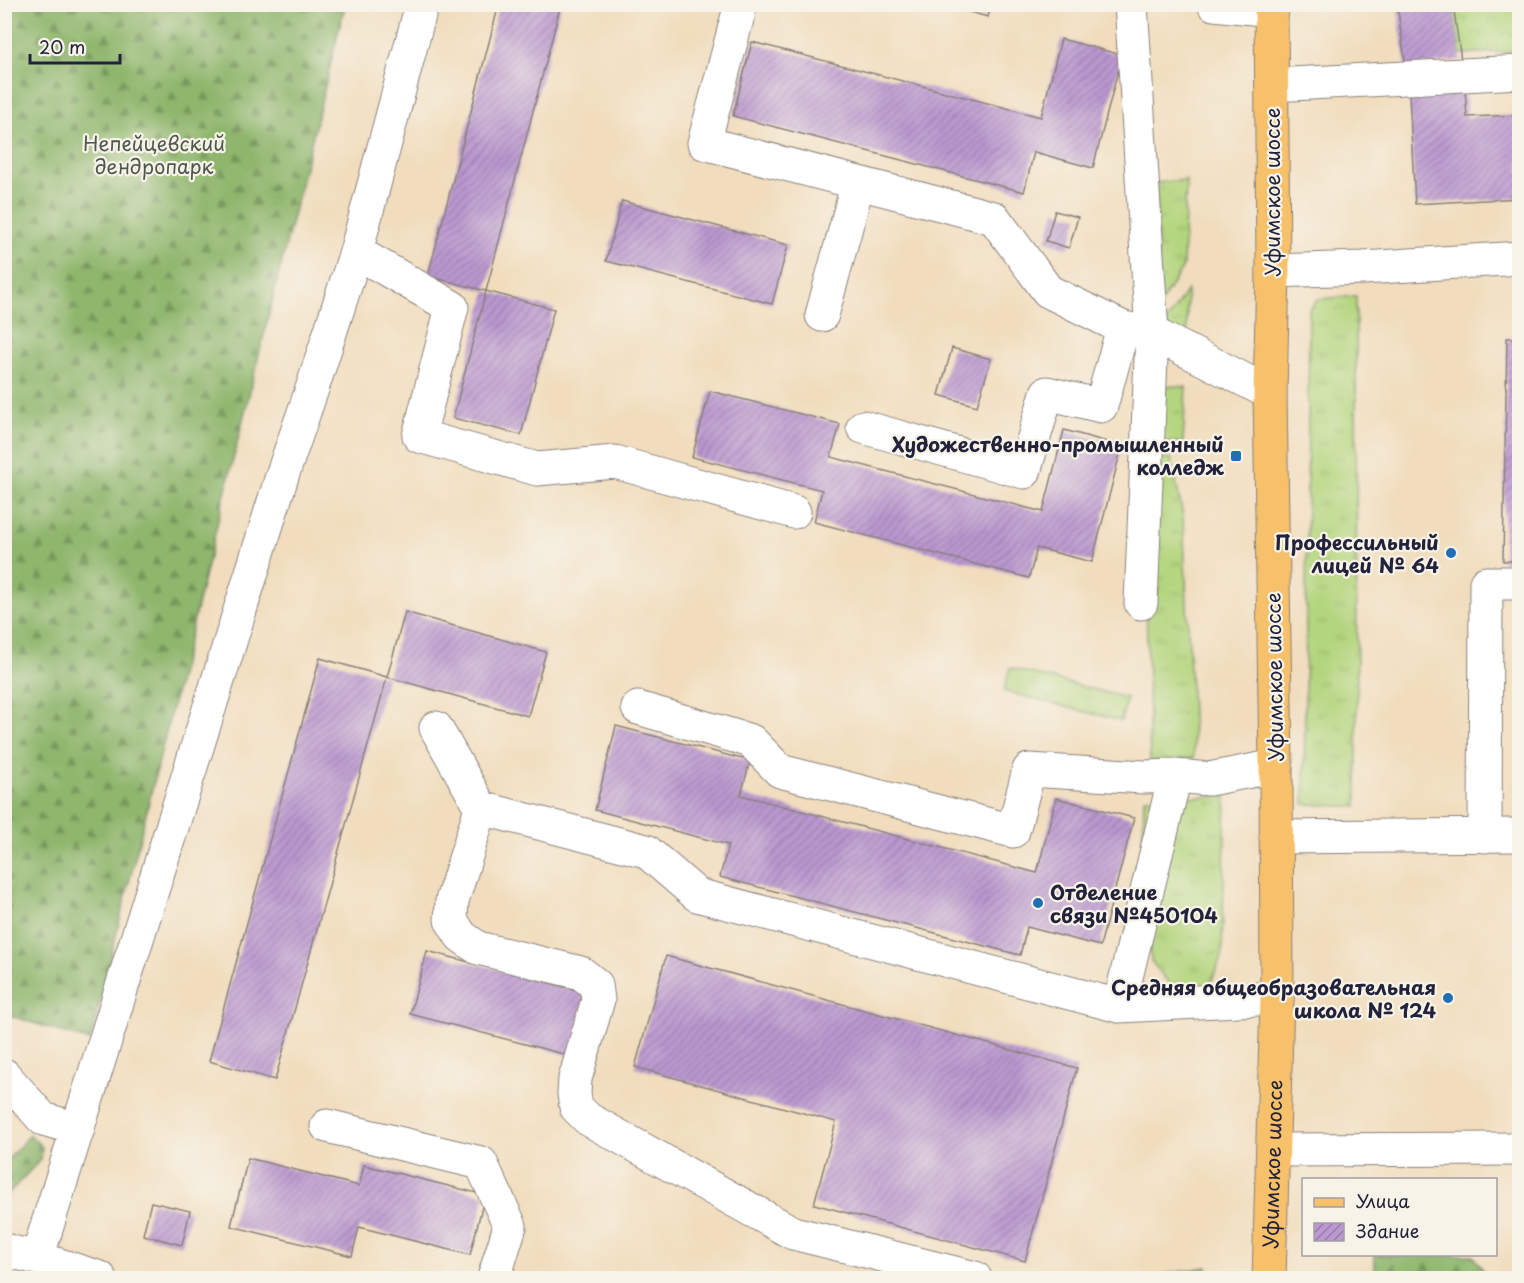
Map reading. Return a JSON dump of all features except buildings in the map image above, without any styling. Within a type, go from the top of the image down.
[{"type":"main road","name":"Уфимское шоссе","points":[[1269,1278],[1277,998],[1270,393],[1273,271],[1271,7]]},
{"type":"street","points":[[37,1258],[280,484],[356,252],[422,4]]},
{"type":"street","points":[[741,4],[704,142],[994,218],[1048,291],[1138,330],[1270,393]]},
{"type":"street","points":[[1131,4],[1141,603]]},
{"type":"street","points":[[1214,4],[1271,7]]},
{"type":"street","points":[[1272,86],[1520,72]]},
{"type":"street","points":[[822,315],[858,183]]},
{"type":"street","points":[[356,252],[452,307],[419,436],[537,469],[615,462],[794,512]]},
{"type":"street","points":[[1273,271],[1520,258]]},
{"type":"street","points":[[863,427],[1024,472],[1047,393],[1101,406],[1138,330]]},
{"type":"street","points":[[1485,836],[1486,583],[1520,583]]},
{"type":"street","points":[[638,708],[751,741],[780,771],[1013,831],[1029,770],[1144,777],[1209,778],[1276,766]]},
{"type":"street","points":[[436,728],[481,808],[646,851],[697,894],[1119,1006],[1277,998]]},
{"type":"street","points":[[1119,1006],[1175,776]]},
{"type":"street","points":[[481,808],[452,901],[451,920],[460,936],[478,948],[581,974],[596,985],[598,1000],[575,1079],[574,1094],[576,1107],[588,1119],[794,1233],[975,1278]]},
{"type":"street","points":[[1276,837],[1520,835]]},
{"type":"street","points":[[4,1075],[43,1119],[78,1129]]},
{"type":"street","points":[[327,1126],[481,1163],[510,1226],[494,1278]]},
{"type":"street","points":[[1273,1150],[1520,1149]]},
{"type":"street","points":[[4,1250],[100,1278]]},
{"type":"green space","name":"Непейцевский дендропарк","points":[[5,5],[345,5],[90,1041],[5,1014]]},
{"type":"green space","points":[[1453,5],[1519,5],[1519,51],[1460,54]]},
{"type":"green space","points":[[1186,180],[1183,267],[1160,304],[1156,183]]},
{"type":"green space","points":[[1187,290],[1187,343],[1161,330]]},
{"type":"green space","points":[[1356,296],[1357,807],[1304,804],[1309,310],[1318,299]]},
{"type":"green space","points":[[1157,385],[1186,387],[1183,443],[1153,441]]},
{"type":"green space","points":[[1153,458],[1171,458],[1183,516],[1194,758],[1150,762],[1146,603]]},
{"type":"green space","points":[[1010,668],[1127,698],[1121,721],[1004,691]]},
{"type":"green space","points":[[1226,796],[1222,955],[1208,990],[1172,987],[1151,961],[1142,880],[1144,798]]},
{"type":"green space","points":[[30,1135],[42,1147],[41,1159],[5,1197],[5,1162]]},
{"type":"green space","points":[[1375,1256],[1473,1256],[1489,1278],[1375,1278]]},
{"type":"green space","points":[[1207,1267],[1208,1278],[1151,1278],[1152,1277]]},
{"type":"place","name":"Художественно-промышленный колледж","points":[[1236,456]]},
{"type":"place","name":"Профессильный лицей № 64","points":[[1451,553]]},
{"type":"place","name":"Отделение связи №450104","points":[[1038,903]]},
{"type":"place","name":"Средняя общеобразовательная школа № 124","points":[[1448,998]]}]
